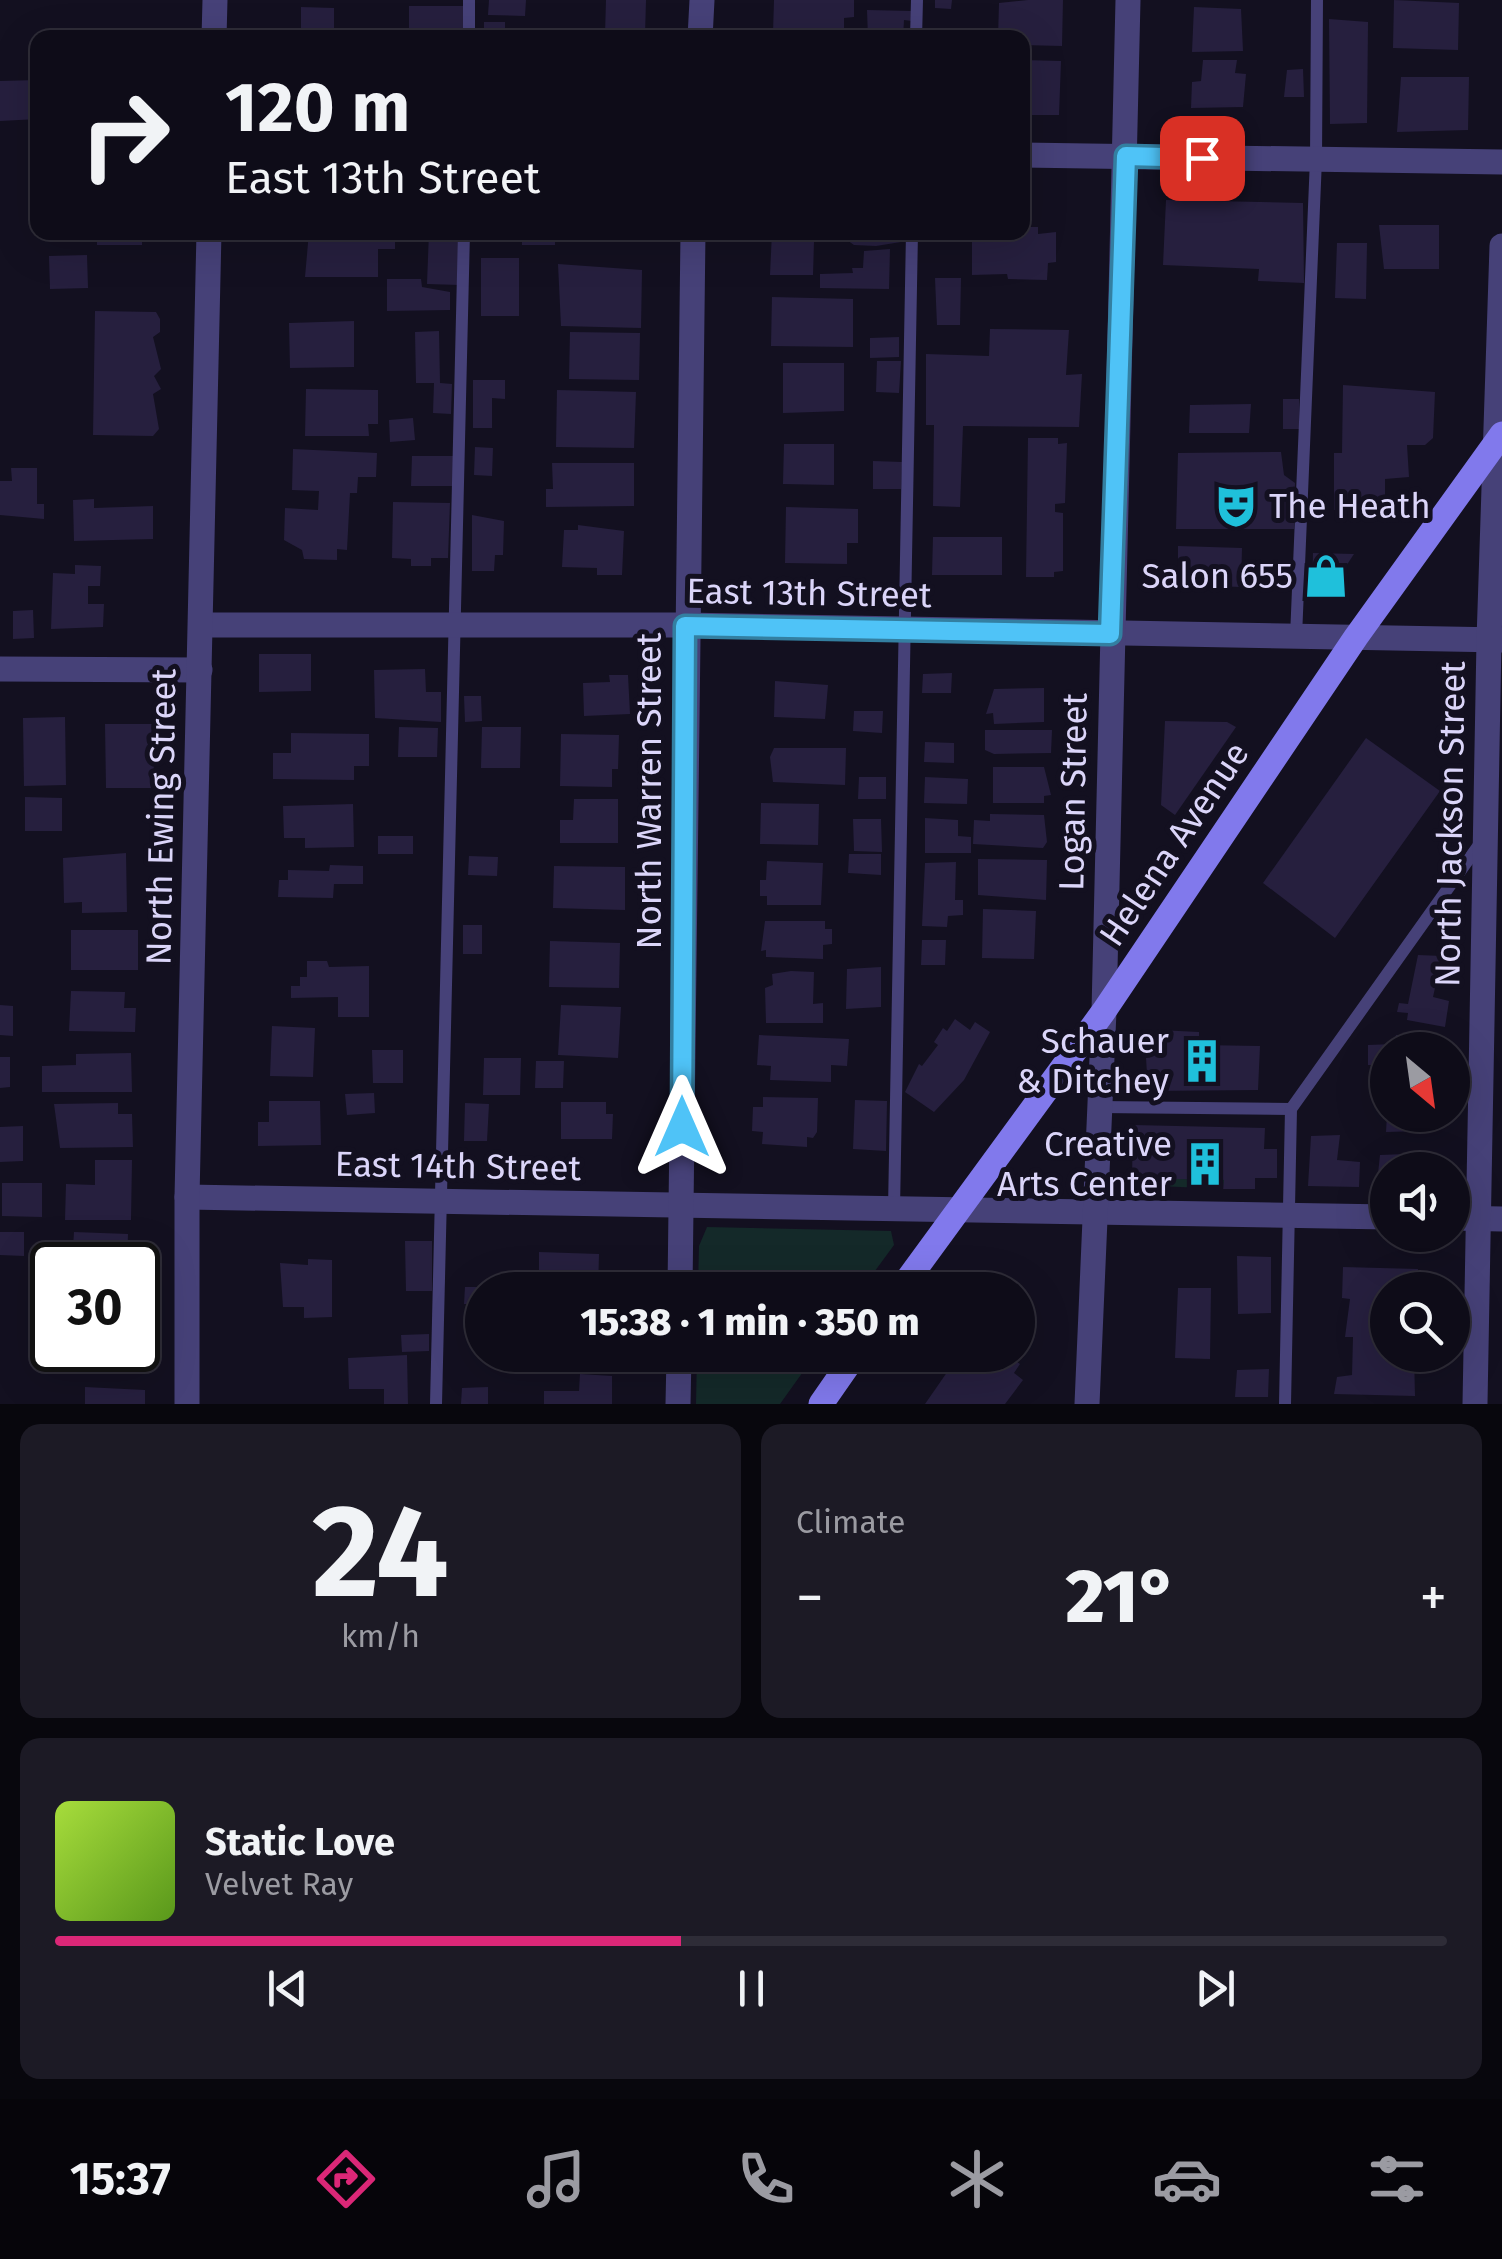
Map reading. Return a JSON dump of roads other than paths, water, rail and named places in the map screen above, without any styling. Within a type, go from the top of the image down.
[{"type":"main road","name":"Helena Avenue","points":[[913,1272],[1104,1011],[1356,637],[1500,438]]},
{"type":"main road","points":[[820,1404],[843,1372]]},
{"type":"street","points":[[214,30],[215,0]]},
{"type":"street","points":[[700,30],[702,0]]},
{"type":"street","name":"Logan Street","points":[[1087,1404],[1104,1011],[1128,0]]},
{"type":"street","points":[[1030,155],[1502,162]]},
{"type":"street","name":"North Ewing Street","points":[[187,1404],[187,1196],[209,240]]},
{"type":"street","name":"North Warren Street","points":[[680,1272],[685,626],[693,240]]},
{"type":"street","name":"North Jackson Street","points":[[1475,1404],[1491,1219],[1484,836],[1495,640],[1502,246]]},
{"type":"street","name":"East 13th Street","points":[[201,625],[685,626],[1495,640]]},
{"type":"street","points":[[0,669],[200,670]]},
{"type":"street","name":"East 14th Street","points":[[187,1196],[1370,1216]]},
{"type":"street","points":[[678,1372],[678,1404]]},
{"type":"lane","points":[[468,30],[469,0]]},
{"type":"lane","points":[[916,30],[917,0]]},
{"type":"lane","points":[[1296,637],[1316,160],[1317,0]]},
{"type":"lane","points":[[436,1404],[464,240]]},
{"type":"lane","points":[[894,1209],[912,240]]},
{"type":"lane","points":[[1285,1404],[1291,1109],[1484,836]]},
{"type":"lane","points":[[1099,1107],[1291,1109]]},
{"type":"place","name":"The Heath","points":[[1236,506]]},
{"type":"place","name":"Salon 655","points":[[1326,576]]},
{"type":"place","name":"Schauer & Ditchey","points":[[1202,1061]]},
{"type":"place","name":"Creative Arts Center","points":[[1205,1164]]}]
